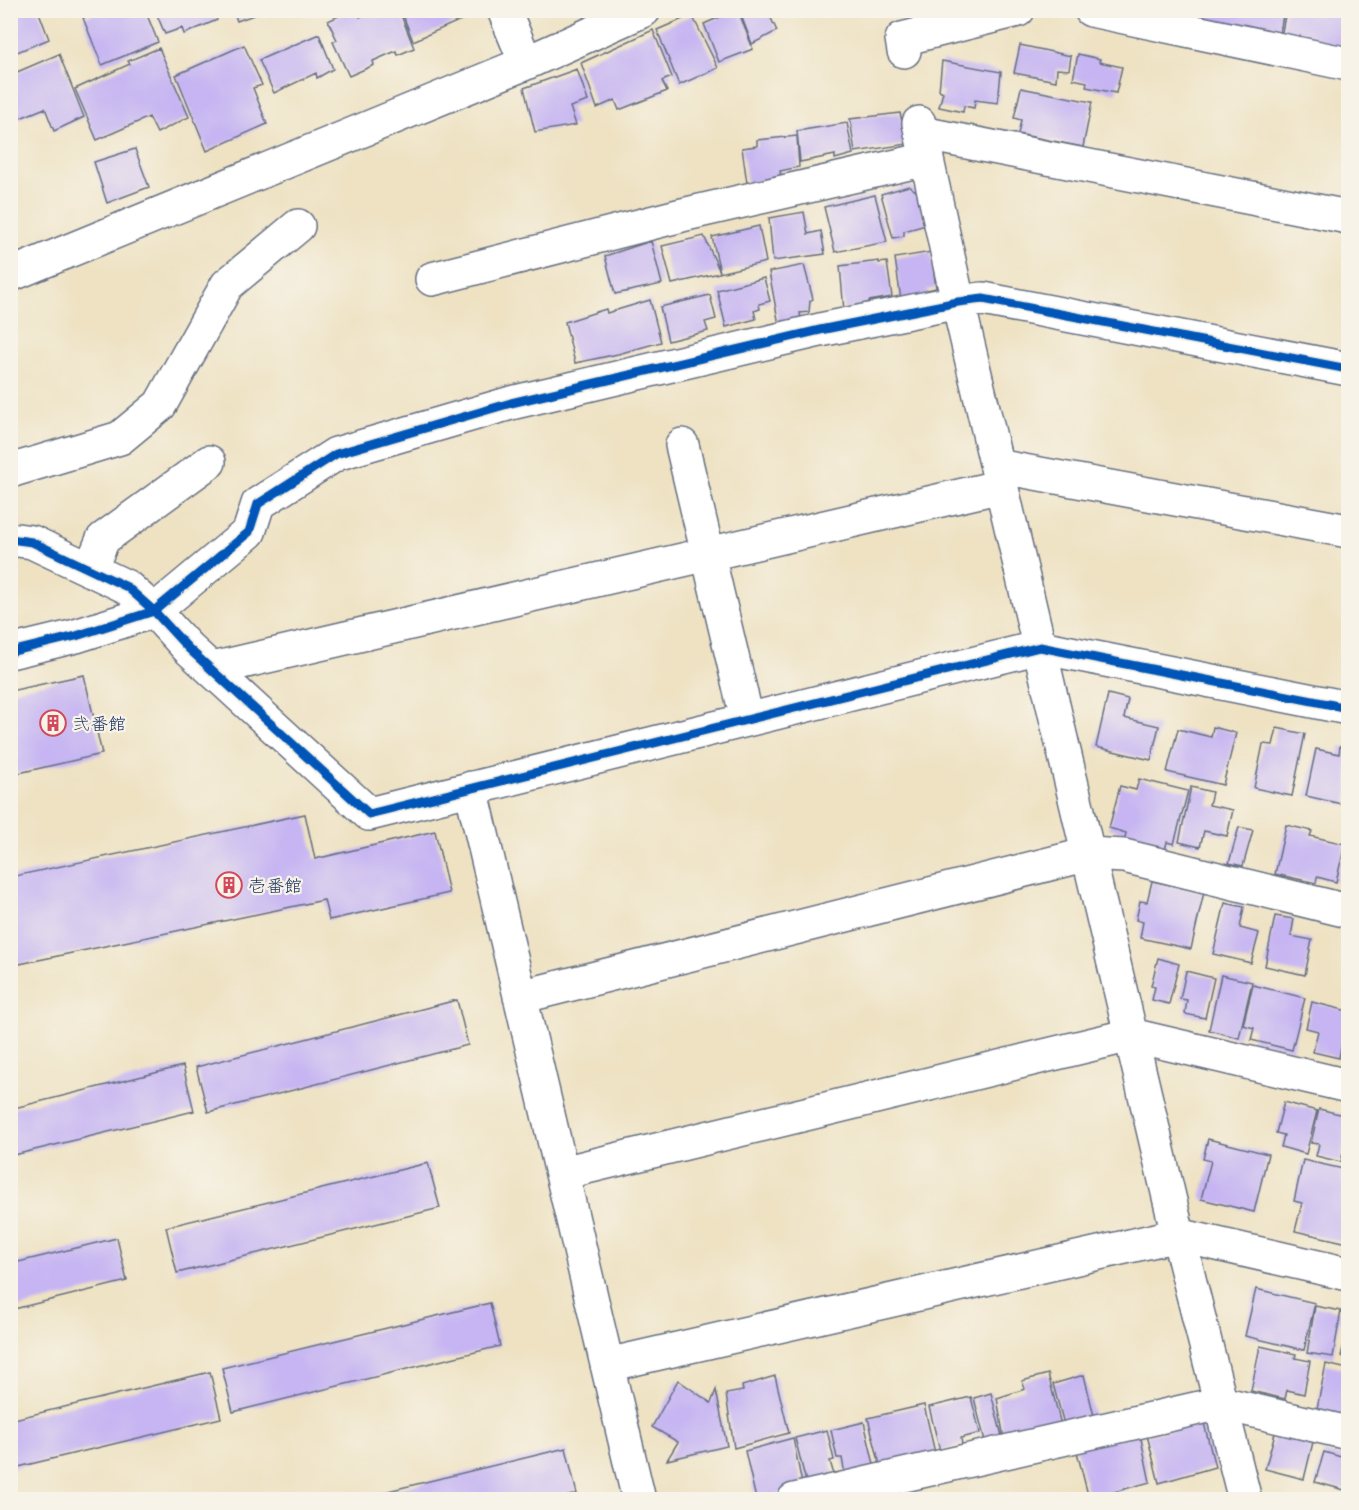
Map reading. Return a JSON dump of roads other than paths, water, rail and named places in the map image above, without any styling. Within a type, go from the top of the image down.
[{"type":"street","points":[[504,10],[526,63]]},
{"type":"street","points":[[10,275],[526,63],[644,10]]},
{"type":"street","points":[[904,51],[902,39],[1018,10]]},
{"type":"street","points":[[1091,10],[1145,15],[1348,64]]},
{"type":"street","points":[[432,279],[682,215],[922,139],[1348,218]]},
{"type":"street","points":[[922,139],[958,302],[1178,1235],[1245,1500]]},
{"type":"street","points":[[10,471],[120,438],[160,405],[227,285],[298,226]]},
{"type":"street","points":[[10,652],[76,636],[154,611],[249,532],[258,504],[336,454],[511,403],[820,330],[983,299],[1348,369]]},
{"type":"street","points":[[682,444],[747,719]]},
{"type":"street","points":[[90,570],[103,539],[209,462]]},
{"type":"street","points":[[212,669],[708,554],[1000,476],[1348,531]]},
{"type":"street","points":[[10,539],[32,542],[127,588],[369,814],[1040,646],[1348,708]]},
{"type":"street","points":[[471,788],[639,1500]]},
{"type":"street","points":[[520,997],[1089,854],[1124,856],[1348,911]]},
{"type":"street","points":[[562,1173],[1131,1035],[1348,1086]]},
{"type":"street","points":[[607,1365],[1178,1235],[1348,1274]]},
{"type":"street","points":[[794,1500],[1221,1403],[1348,1433]]},
{"type":"place","name":"弐番館","points":[[53,723]]},
{"type":"place","name":"壱番館","points":[[229,885]]}]
